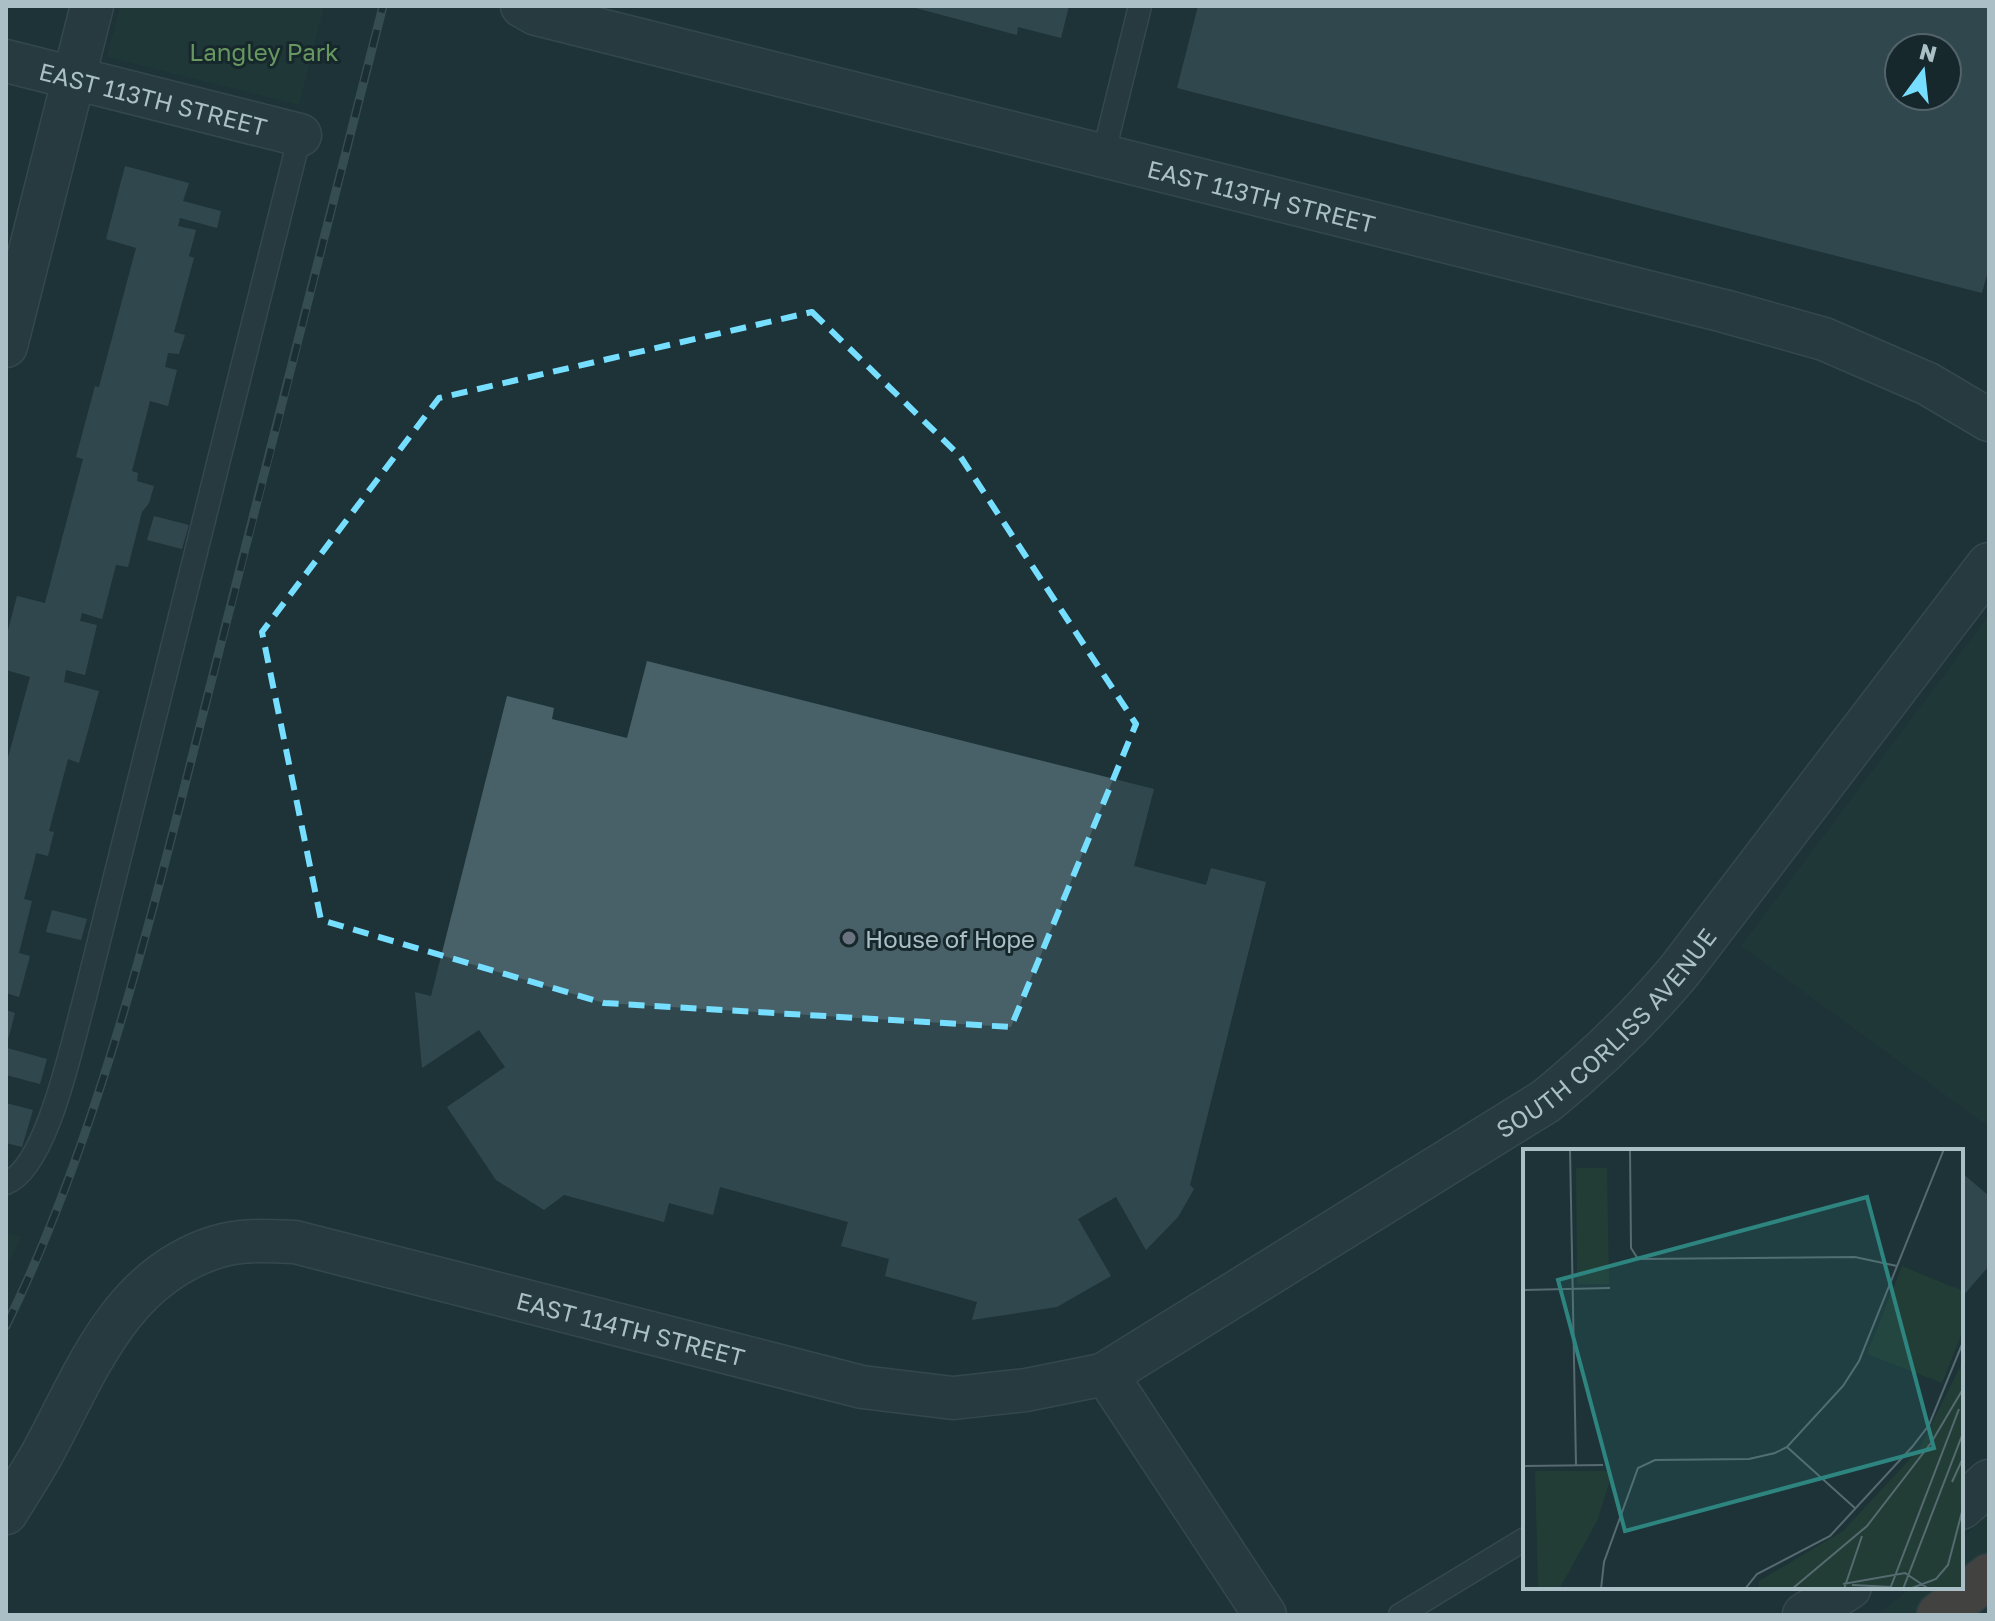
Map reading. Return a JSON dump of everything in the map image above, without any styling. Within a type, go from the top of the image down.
[{"type":"highway","points":[[1939,1615],[1989,1576]]},
{"type":"street","points":[[6,346],[92,6]]},
{"type":"street","name":"EAST 113TH STREET","points":[[522,6],[536,14],[1724,311],[1824,339],[1928,384],[1989,420]]},
{"type":"street","name":"EAST 113TH STREET","points":[[6,61],[300,135]]},
{"type":"street","name":"SOUTH CORLISS AVENUE","points":[[1106,1374],[1546,1101],[1597,1059],[1638,1020],[1680,970],[1989,565]]},
{"type":"street","name":"EAST 114TH STREET","points":[[6,1513],[112,1325],[144,1286],[179,1263],[217,1246],[262,1241],[295,1242],[862,1387],[953,1398],[1026,1390],[1106,1374]]},
{"type":"street","points":[[1106,1374],[1265,1615]]},
{"type":"street","points":[[1963,1505],[1989,1482]]},
{"type":"street","points":[[1805,1615],[1846,1589]]},
{"type":"lane","points":[[1103,156],[1140,6]]},
{"type":"lane","points":[[6,1183],[15,1180],[32,1163],[52,1114],[84,1001],[300,135]]},
{"type":"lane","points":[[1400,1615],[1523,1540]]},
{"type":"highlighted area","points":[[812,312],[960,456],[1136,724],[1011,1027],[604,1003],[321,920],[262,632],[439,398]]},
{"type":"green space","name":"Langley Park","points":[[120,6],[324,6],[299,105],[107,57]]},
{"type":"green space","points":[[1989,615],[1989,1127],[1741,946]]},
{"type":"green space","points":[[6,1233],[21,1237],[6,1269]]},
{"type":"green space","points":[[1989,1512],[1989,1615],[1876,1615],[1910,1589],[1963,1589],[1963,1538]]},
{"type":"building","points":[[908,6],[1069,6],[1061,38],[1018,27],[1017,35]]},
{"type":"building","points":[[1198,6],[1989,6],[1989,267],[1982,293],[1177,88]]},
{"type":"building","points":[[125,166],[189,183],[183,201],[221,211],[217,228],[180,218],[178,226],[196,230],[189,256],[194,258],[174,332],[185,335],[179,354],[168,353],[165,367],[177,370],[168,406],[150,401],[132,471],[138,473],[137,481],[154,486],[149,503],[142,512],[128,567],[116,565],[102,619],[82,613],[80,621],[97,625],[85,675],[66,670],[64,682],[99,691],[79,763],[68,759],[49,831],[54,832],[48,856],[36,853],[24,899],[32,901],[19,953],[30,956],[19,997],[6,993],[6,765],[30,677],[6,670],[6,638],[17,596],[45,603],[83,459],[76,457],[95,386],[99,387],[136,248],[106,239]]},
{"type":"building","points":[[154,516],[189,525],[182,549],[147,540]]},
{"type":"building","name":"House of Hope","points":[[647,661],[1154,789],[1134,866],[1206,885],[1211,868],[1266,882],[1190,1185],[1194,1189],[1178,1217],[1146,1250],[1116,1197],[1078,1219],[1111,1276],[1057,1307],[972,1320],[977,1302],[885,1276],[889,1259],[841,1246],[848,1222],[720,1187],[713,1215],[669,1203],[664,1222],[564,1195],[544,1210],[496,1180],[447,1107],[505,1067],[479,1030],[422,1068],[415,992],[431,996],[507,696],[554,708],[552,719],[627,738]]},
{"type":"building","points":[[52,910],[87,919],[81,940],[46,932]]},
{"type":"building","points":[[6,1010],[15,1013],[7,1044],[6,1044]]},
{"type":"building","points":[[7,1048],[47,1059],[40,1084],[6,1075]]},
{"type":"building","points":[[6,1103],[33,1110],[22,1147],[6,1143]]},
{"type":"building","points":[[1963,1174],[1989,1196],[1989,1266],[1963,1296]]},
{"type":"railway","points":[[6,1326],[68,1181],[141,952],[383,6]]},
{"type":"place","name":"House of Hope","points":[[849,938]]}]
